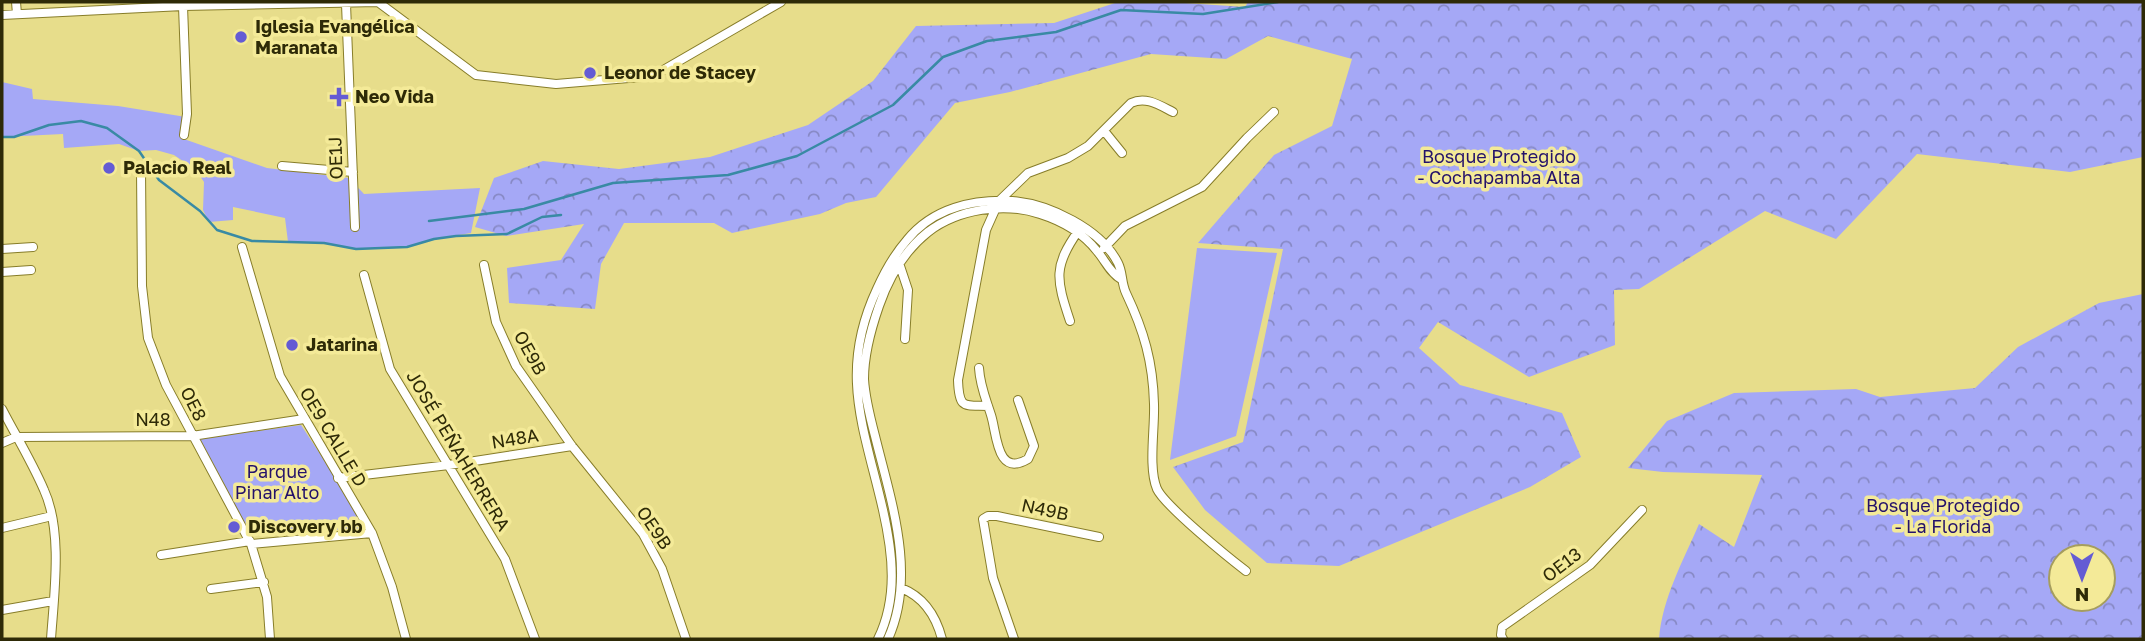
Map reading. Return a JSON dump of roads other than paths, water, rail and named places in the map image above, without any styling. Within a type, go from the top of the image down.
[{"type":"street","points":[[16,2],[17,14]]},
{"type":"street","points":[[2,15],[183,6],[378,2],[476,75],[556,84],[653,76],[781,2]]},
{"type":"street","name":"OE1J","points":[[346,4],[355,228]]},
{"type":"street","points":[[183,6],[187,114],[184,135]]},
{"type":"street","points":[[988,406],[972,408],[965,405],[960,396],[958,380],[986,230],[997,205],[1028,173],[1068,158],[1088,146],[1105,132],[1131,103],[1149,100],[1173,112]]},
{"type":"street","points":[[1102,249],[1125,226],[1202,187],[1274,112]]},
{"type":"street","points":[[1105,132],[1122,152]]},
{"type":"street","points":[[282,166],[353,172]]},
{"type":"street","name":"OE8","points":[[141,169],[142,286],[148,338],[166,385],[250,543],[268,597],[270,639]]},
{"type":"street","points":[[878,639],[889,610],[893,570],[890,536],[866,393],[865,365],[869,341],[897,259],[937,225],[969,212],[997,205],[1038,213],[1079,230],[1102,249],[1113,273],[1121,279],[1147,341],[1153,384],[1153,458],[1157,488],[1168,503],[1246,571]]},
{"type":"street","points":[[1070,321],[1062,297],[1059,263],[1079,230]]},
{"type":"street","points":[[2,249],[33,247]]},
{"type":"street","name":"OE9 CALLE D","points":[[242,247],[277,368],[372,533],[392,587],[406,639]]},
{"type":"street","points":[[897,259],[908,290],[905,339]]},
{"type":"street","name":"OE9B","points":[[484,265],[496,323],[516,366],[572,446],[643,534],[662,569],[686,639]]},
{"type":"street","points":[[2,272],[31,270]]},
{"type":"street","name":"JOSÉ PEÑAHERRERA","points":[[364,275],[390,369],[505,559],[535,639]]},
{"type":"street","points":[[979,368],[981,390],[988,406],[996,443],[1001,454],[1011,462],[1020,463],[1030,456],[1034,446],[1018,400]]},
{"type":"street","points":[[2,409],[45,491],[52,516],[55,555],[51,639]]},
{"type":"street","name":"N48","points":[[2,443],[16,437],[192,436],[304,419]]},
{"type":"street","name":"N48A","points":[[338,478],[449,465],[572,446]]},
{"type":"street","points":[[877,464],[897,532],[901,588],[896,617],[888,639]]},
{"type":"street","name":"OE13","points":[[1503,639],[1502,627],[1590,565],[1642,510]]},
{"type":"street","points":[[2,528],[52,516]]},
{"type":"street","name":"N49B","points":[[1014,639],[993,578],[983,523],[985,517],[997,516],[1099,537]]},
{"type":"street","points":[[160,555],[250,543],[372,533]]},
{"type":"street","points":[[211,589],[264,582]]},
{"type":"street","points":[[901,588],[915,593],[922,600],[934,617],[942,639]]},
{"type":"street","points":[[2,610],[53,601]]},
{"type":"waterway","points":[[429,221],[524,209],[613,183],[728,175],[797,156],[893,105],[943,57],[987,41],[1056,32],[1121,10],[1203,14],[1278,2]]},
{"type":"waterway","points":[[2,137],[14,137],[49,125],[81,121],[107,128],[139,151],[159,180],[200,211],[217,230],[252,241],[324,243],[356,249],[407,247],[456,236],[507,234],[542,217],[561,215]]},
{"type":"place","name":"Iglesia Evangélica Maranata","points":[[241,37]]},
{"type":"place","name":"Leonor de Stacey","points":[[590,73]]},
{"type":"place","name":"Neo Vida","points":[[339,97]]},
{"type":"place","name":"Palacio Real","points":[[109,168]]},
{"type":"place","name":"Jatarina","points":[[292,345]]},
{"type":"place","name":"Discovery bb","points":[[234,527]]},
{"type":"park label","name":"Bosque Protegido - Cochapamba Alta","points":[[1499,167]]},
{"type":"park label","name":"Parque Pinar Alto","points":[[277,482]]},
{"type":"park label","name":"Bosque Protegido - La Florida","points":[[1943,516]]}]
